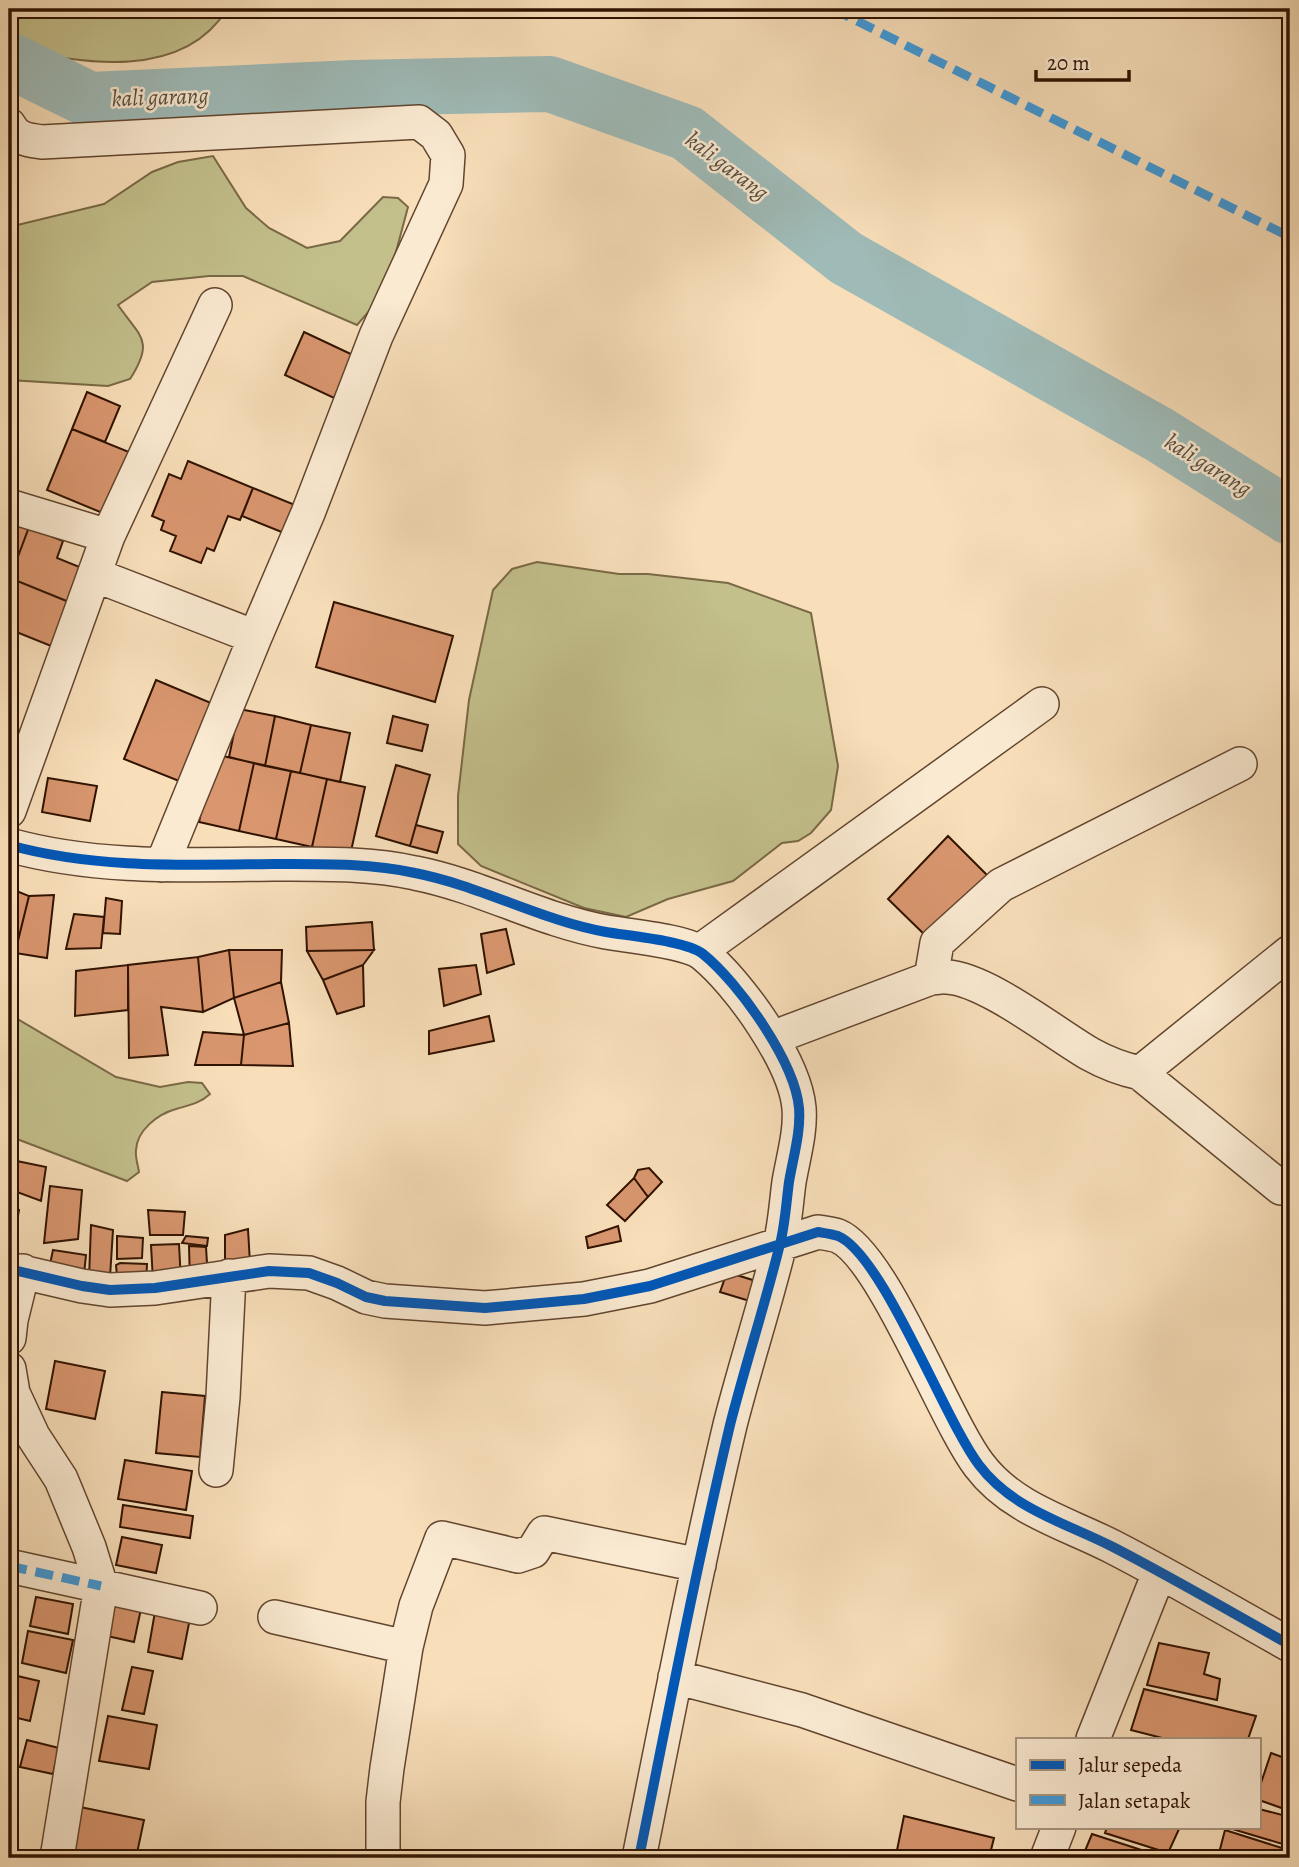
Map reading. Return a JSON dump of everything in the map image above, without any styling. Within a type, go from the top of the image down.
[{"type":"street","points":[[9,125],[11,130],[24,140],[41,142],[419,122],[436,135],[448,155],[446,184],[376,337],[309,513],[162,865]]},
{"type":"street","points":[[9,811],[108,536],[215,305]]},
{"type":"street","points":[[9,506],[108,536]]},
{"type":"street","points":[[95,575],[255,637]]},
{"type":"street","points":[[700,951],[1042,704]]},
{"type":"street","points":[[931,978],[937,943],[1001,885],[1240,764]]},
{"type":"street","points":[[9,845],[34,852],[99,861],[162,865],[310,864],[413,872],[480,891],[574,925],[700,951],[737,991],[772,1038],[793,1081],[799,1108],[780,1244],[733,1415],[675,1677],[639,1858]]},
{"type":"street","points":[[1140,1073],[1290,952]]},
{"type":"street","points":[[772,1038],[931,978],[947,977],[972,983],[1091,1055],[1116,1067],[1140,1073],[1281,1188]]},
{"type":"street","points":[[9,1338],[16,1270],[110,1290],[167,1287],[269,1271],[309,1273],[366,1297],[385,1301],[485,1308],[584,1298],[650,1286],[818,1232],[840,1236],[859,1254],[881,1284],[962,1441],[999,1487],[1023,1505],[1113,1547],[1290,1645]]},
{"type":"street","points":[[216,1470],[223,1397],[229,1276]]},
{"type":"street","points":[[9,1369],[13,1393],[33,1436],[61,1479],[102,1586],[57,1858]]},
{"type":"street","points":[[383,1858],[383,1802],[406,1647],[416,1606],[442,1538],[518,1556],[533,1551],[544,1533],[699,1565]]},
{"type":"street","points":[[9,1566],[200,1608]]},
{"type":"street","points":[[1093,1738],[1159,1573]]},
{"type":"street","points":[[275,1617],[406,1647]]},
{"type":"street","points":[[675,1677],[802,1710],[1016,1784]]},
{"type":"street","points":[[1047,1858],[1059,1828]]},
{"type":"shaded area","points":[[9,9],[227,9],[208,32],[185,48],[158,57],[129,62],[99,62],[12,48],[9,46]]},
{"type":"shaded area","points":[[213,156],[246,208],[269,228],[307,248],[340,241],[383,197],[398,198],[408,207],[385,293],[357,325],[243,276],[209,276],[152,282],[118,305],[142,339],[142,355],[130,379],[108,386],[9,380],[9,227],[104,204],[152,172],[178,162]]},
{"type":"shaded area","points":[[537,562],[619,574],[648,574],[728,583],[811,613],[838,766],[831,810],[811,833],[798,841],[782,843],[733,881],[668,899],[626,917],[584,908],[481,866],[458,844],[458,796],[469,700],[493,590],[512,569]]},
{"type":"shaded area","points":[[9,1014],[116,1077],[160,1087],[188,1082],[202,1083],[210,1094],[198,1102],[169,1111],[144,1130],[137,1143],[139,1172],[127,1181],[9,1136]]},
{"type":"building","points":[[304,332],[353,355],[334,398],[285,375]]},
{"type":"building","points":[[87,392],[120,406],[105,442],[72,429]]},
{"type":"building","points":[[72,429],[129,452],[105,514],[47,490]]},
{"type":"building","points":[[188,461],[253,488],[240,520],[228,516],[214,551],[207,548],[201,563],[170,551],[176,536],[161,530],[164,521],[152,516],[169,474],[181,479]]},
{"type":"building","points":[[253,488],[300,507],[289,535],[242,516]]},
{"type":"building","points":[[9,519],[29,527],[10,578],[9,578]]},
{"type":"building","points":[[29,527],[63,541],[57,558],[82,568],[69,602],[10,578]]},
{"type":"building","points":[[10,578],[69,602],[51,646],[9,629]]},
{"type":"building","points":[[334,602],[453,636],[435,702],[316,667]]},
{"type":"building","points":[[156,680],[211,703],[179,781],[124,759]]},
{"type":"building","points":[[239,709],[275,716],[265,766],[229,757]]},
{"type":"building","points":[[275,716],[311,725],[300,773],[265,766]]},
{"type":"building","points":[[393,716],[428,725],[422,751],[387,743]]},
{"type":"building","points":[[311,725],[350,733],[340,782],[300,773]]},
{"type":"building","points":[[9,736],[24,742],[9,780]]},
{"type":"building","points":[[214,754],[254,763],[239,831],[199,822]]},
{"type":"building","points":[[254,763],[291,771],[276,839],[239,831]]},
{"type":"building","points":[[396,765],[430,775],[410,846],[376,836]]},
{"type":"building","points":[[291,771],[327,779],[312,847],[276,839]]},
{"type":"building","points":[[48,778],[97,786],[90,821],[42,812]]},
{"type":"building","points":[[327,779],[365,787],[350,856],[312,847]]},
{"type":"building","points":[[416,825],[443,832],[437,853],[410,846]]},
{"type":"building","points":[[948,836],[990,878],[930,940],[888,899]]},
{"type":"building","points":[[9,888],[29,896],[15,953],[9,953]]},
{"type":"building","points":[[54,895],[47,958],[15,953],[29,896]]},
{"type":"building","points":[[106,898],[122,901],[120,934],[103,933]]},
{"type":"building","points":[[74,914],[104,917],[101,948],[66,949]]},
{"type":"building","points":[[372,922],[374,950],[307,951],[306,927]]},
{"type":"building","points":[[506,929],[514,964],[487,973],[481,934]]},
{"type":"building","points":[[229,950],[282,950],[281,982],[234,998]]},
{"type":"building","points":[[229,950],[234,998],[203,1012],[198,957]]},
{"type":"building","points":[[374,950],[363,965],[323,980],[307,951]]},
{"type":"building","points":[[198,957],[203,1012],[161,1007],[168,1055],[129,1058],[128,965]]},
{"type":"building","points":[[128,965],[128,1010],[75,1016],[76,971]]},
{"type":"building","points":[[363,965],[364,1006],[337,1014],[323,980]]},
{"type":"building","points":[[476,965],[481,994],[444,1006],[439,969]]},
{"type":"building","points":[[281,982],[289,1023],[244,1035],[234,998]]},
{"type":"building","points":[[489,1016],[494,1041],[429,1054],[429,1031]]},
{"type":"building","points":[[289,1023],[293,1066],[241,1065],[244,1035]]},
{"type":"building","points":[[203,1032],[244,1035],[241,1065],[195,1065]]},
{"type":"building","points":[[12,1160],[46,1167],[41,1201],[9,1189]]},
{"type":"building","points":[[649,1168],[662,1182],[648,1197],[634,1178],[638,1170]]},
{"type":"building","points":[[634,1178],[648,1197],[625,1221],[607,1205]]},
{"type":"building","points":[[50,1186],[82,1190],[78,1239],[44,1243]]},
{"type":"building","points":[[9,1208],[19,1210],[11,1254],[9,1254]]},
{"type":"building","points":[[148,1210],[185,1212],[183,1235],[150,1235]]},
{"type":"building","points":[[91,1225],[113,1230],[110,1277],[89,1279]]},
{"type":"building","points":[[618,1226],[621,1241],[588,1248],[586,1237]]},
{"type":"building","points":[[248,1229],[250,1263],[225,1268],[225,1235]]},
{"type":"building","points":[[117,1236],[143,1238],[142,1258],[117,1259]]},
{"type":"building","points":[[186,1236],[208,1238],[207,1246],[182,1243]]},
{"type":"building","points":[[179,1244],[181,1282],[153,1281],[151,1245]]},
{"type":"building","points":[[189,1246],[206,1247],[208,1279],[190,1282]]},
{"type":"building","points":[[53,1250],[86,1255],[84,1274],[49,1269]]},
{"type":"building","points":[[147,1264],[146,1285],[118,1287],[116,1265]]},
{"type":"building","points":[[727,1272],[759,1282],[753,1302],[720,1292]]},
{"type":"building","points":[[55,1361],[105,1371],[95,1419],[46,1409]]},
{"type":"building","points":[[162,1392],[205,1396],[200,1457],[156,1453]]},
{"type":"building","points":[[125,1460],[192,1471],[186,1510],[118,1499]]},
{"type":"building","points":[[123,1505],[193,1516],[190,1538],[120,1527]]},
{"type":"building","points":[[122,1537],[162,1545],[156,1573],[116,1565]]},
{"type":"building","points":[[36,1597],[73,1604],[68,1634],[30,1626]]},
{"type":"building","points":[[115,1598],[142,1604],[134,1642],[107,1636]]},
{"type":"building","points":[[156,1606],[191,1613],[182,1659],[148,1652]]},
{"type":"building","points":[[9,1630],[17,1631],[9,1669]]},
{"type":"building","points":[[28,1631],[73,1640],[66,1673],[22,1663]]},
{"type":"building","points":[[1159,1643],[1209,1653],[1204,1674],[1220,1679],[1217,1700],[1147,1685]]},
{"type":"building","points":[[132,1667],[153,1671],[144,1714],[122,1710]]},
{"type":"building","points":[[9,1674],[39,1681],[30,1721],[9,1716]]},
{"type":"building","points":[[1144,1689],[1256,1716],[1248,1738],[1162,1738],[1131,1730]]},
{"type":"building","points":[[108,1716],[157,1725],[149,1769],[99,1761]]},
{"type":"building","points":[[27,1740],[59,1748],[53,1774],[20,1767]]},
{"type":"building","points":[[1271,1753],[1290,1760],[1290,1811],[1260,1800],[1260,1786]]},
{"type":"building","points":[[80,1807],[144,1820],[136,1858],[113,1858],[71,1849]]},
{"type":"building","points":[[1260,1809],[1290,1817],[1290,1832],[1286,1845],[1232,1829],[1260,1828]]},
{"type":"building","points":[[904,1816],[994,1838],[989,1858],[909,1858],[896,1855]]},
{"type":"building","points":[[1107,1828],[1180,1828],[1168,1853],[1105,1833]]},
{"type":"building","points":[[1225,1830],[1285,1849],[1282,1858],[1218,1857]]},
{"type":"building","points":[[1092,1834],[1163,1857],[1082,1858]]},
{"type":"waterway","name":"kali garang","points":[[9,60],[90,100],[353,88],[550,84],[687,133],[846,258],[1160,435],[1290,517]]},
{"type":"marked path","points":[[833,9],[1290,237]]},
{"type":"marked path","points":[[9,1566],[101,1586]]},
{"type":"cycle path","points":[[9,845],[41,853],[107,862],[174,865],[345,865],[381,867],[439,879],[582,927],[671,942],[695,949],[733,984],[763,1025],[795,1089],[799,1108],[798,1136],[781,1240],[718,1479],[639,1858]]},
{"type":"cycle path","points":[[9,1269],[110,1290],[155,1288],[269,1271],[309,1273],[366,1297],[385,1301],[485,1308],[584,1299],[650,1286],[818,1232],[836,1235],[856,1249],[874,1273],[965,1443],[992,1480],[1007,1493],[1041,1514],[1135,1559],[1290,1645]]}]
